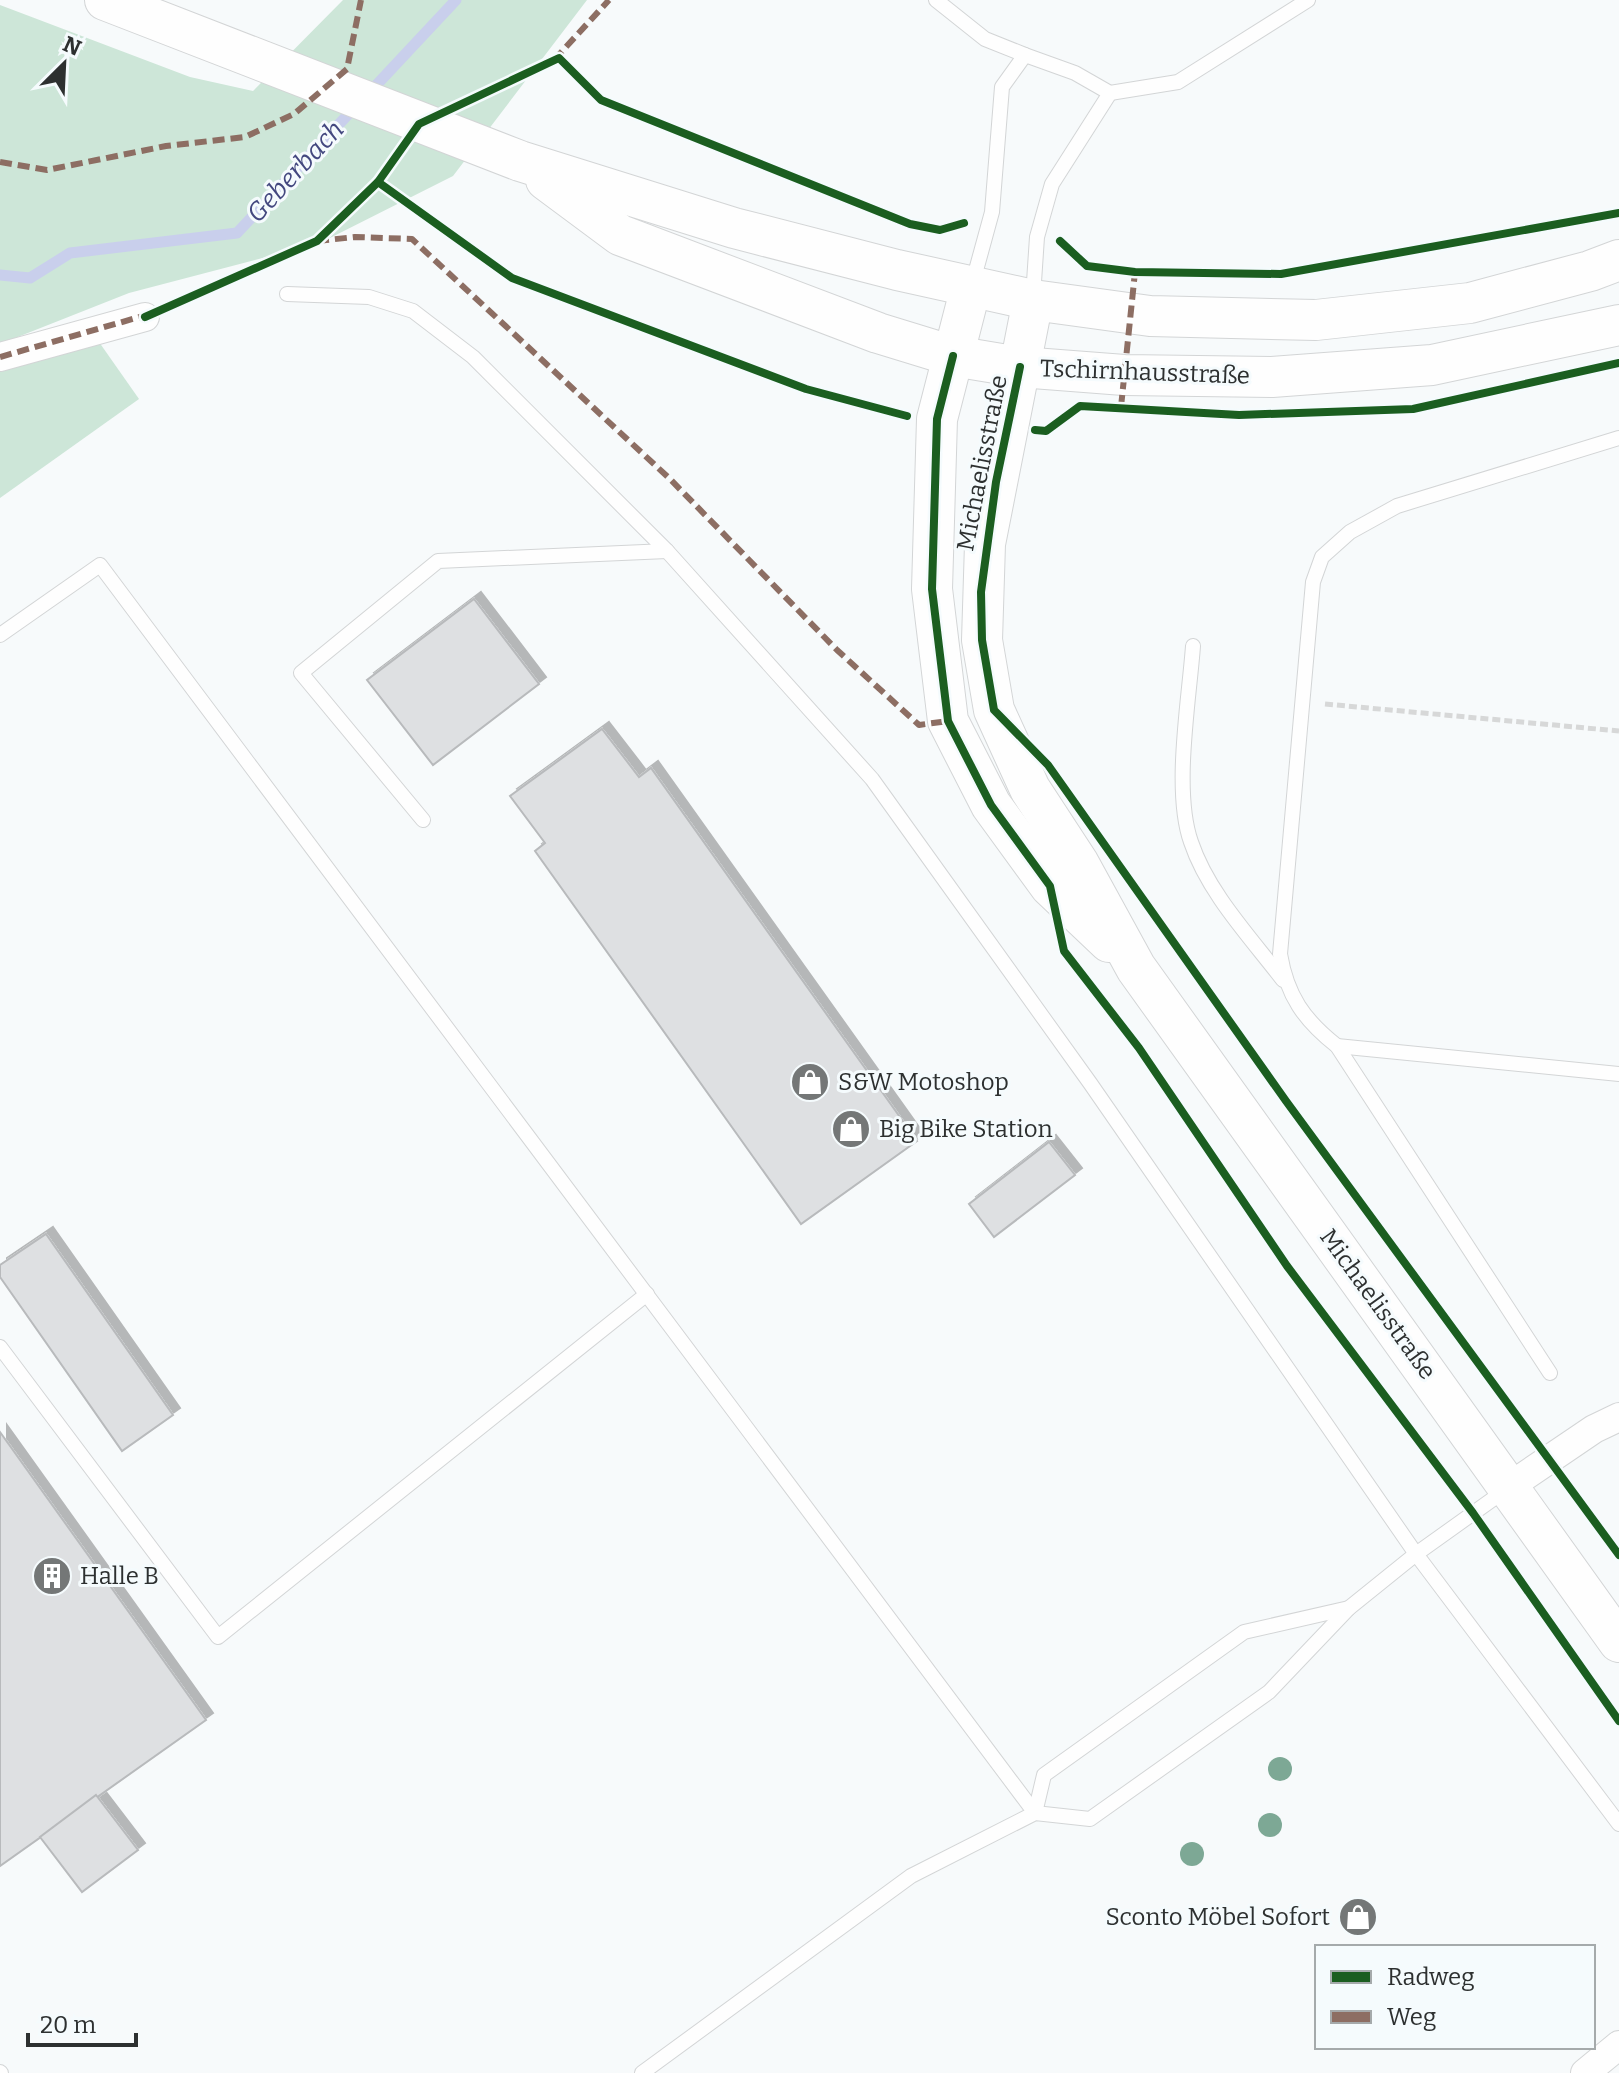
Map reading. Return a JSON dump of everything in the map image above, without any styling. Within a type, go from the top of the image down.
[{"type":"main road","name":"Tschirnhausstraße","points":[[105,0],[520,161],[734,228],[1033,300],[1150,316],[1316,320],[1470,303],[1590,271],[1619,260]]},
{"type":"main road","name":"Tschirnhausstraße","points":[[520,161],[620,235],[878,333],[953,356],[1020,367],[1124,375],[1272,377],[1403,368],[1432,365],[1619,325]]},
{"type":"main road","name":"Michaelisstraße","points":[[971,287],[937,419],[932,589],[948,721],[991,805],[1050,886],[1136,968]]},
{"type":"main road","name":"Michaelisstraße","points":[[1033,300],[993,497],[981,592],[982,640],[994,710],[1030,789],[1079,864],[1136,968],[1619,1642]]},
{"type":"street","points":[[0,357],[145,317]]},
{"type":"street","points":[[1510,1486],[1594,1429],[1619,1417]]},
{"type":"street","points":[[1585,2073],[1619,2045]]},
{"type":"lane","points":[[936,0],[985,39],[1075,73],[1110,93],[1178,82],[1308,0]]},
{"type":"lane","points":[[971,287],[992,212],[1002,87],[1025,55]]},
{"type":"lane","points":[[1033,300],[1037,237],[1052,184],[1110,93]]},
{"type":"lane","points":[[287,294],[369,297],[413,311],[473,357],[667,551],[872,779],[1090,1083],[1416,1554],[1619,1824]]},
{"type":"lane","points":[[1284,981],[1280,954],[1313,582],[1322,557],[1350,532],[1397,506],[1619,438]]},
{"type":"lane","points":[[423,820],[301,673],[438,561],[667,551]]},
{"type":"lane","points":[[0,635],[100,565],[1035,1813]]},
{"type":"lane","points":[[1193,646],[1183,798],[1191,842],[1221,898],[1284,981],[1297,1008],[1337,1046],[1550,1373]]},
{"type":"lane","points":[[1337,1046],[1619,1074]]},
{"type":"lane","points":[[0,1347],[218,1637],[647,1294]]},
{"type":"lane","points":[[642,2073],[911,1876],[1035,1813],[1090,1819],[1269,1692],[1349,1608],[1416,1554],[1510,1486]]},
{"type":"lane","points":[[1035,1813],[1044,1775],[1244,1632],[1349,1608]]},
{"type":"path","points":[[1303,702],[1619,731]]},
{"type":"green space","points":[[343,0],[587,0],[453,176],[320,243],[129,293],[0,344],[0,5],[190,77],[253,91]]},
{"type":"green space","points":[[99,342],[139,399],[0,498],[0,370]]},
{"type":"building","points":[[474,599],[539,684],[433,765],[367,680]]},
{"type":"building","points":[[602,729],[639,777],[651,768],[917,1141],[801,1224],[535,851],[545,843],[510,796]]},
{"type":"building","points":[[1049,1142],[1075,1175],[994,1237],[969,1204]]},
{"type":"building","points":[[46,1234],[173,1415],[122,1451],[0,1277],[0,1265]]},
{"type":"building","name":"Halle B","points":[[0,1432],[206,1720],[0,1866]]},
{"type":"building","points":[[96,1795],[138,1850],[82,1892],[40,1837]]},
{"type":"waterway","name":"Geberbach","points":[[368,94],[456,0]]},
{"type":"waterway","name":"Geberbach","points":[[0,275],[30,278],[70,253],[237,233],[356,106]]},
{"type":"marked path","points":[[0,162],[47,170],[166,146],[245,137],[294,114],[347,69],[361,0]]},
{"type":"marked path","points":[[554,60],[609,0]]},
{"type":"marked path","points":[[317,241],[355,237],[412,239],[670,479],[837,650],[919,725],[948,721]]},
{"type":"marked path","points":[[1121,407],[1135,272]]},
{"type":"marked path","points":[[0,357],[150,314]]},
{"type":"cycle path","points":[[145,317],[317,241],[378,182],[419,124],[559,58],[601,100],[910,224],[940,230],[964,223]]},
{"type":"cycle path","points":[[378,182],[512,278],[806,389],[907,416]]},
{"type":"cycle path","points":[[1060,241],[1087,266],[1135,272],[1281,274],[1619,213]]},
{"type":"cycle path","points":[[953,356],[937,419],[932,589],[948,721],[991,805],[1050,886],[1064,951],[1139,1048],[1287,1266],[1473,1513],[1619,1721]]},
{"type":"cycle path","points":[[1035,430],[1046,431],[1080,406],[1239,415],[1413,409],[1619,363]]},
{"type":"cycle path","points":[[1020,367],[996,482],[981,592],[982,640],[994,710],[1048,765],[1286,1101],[1619,1555]]},
{"type":"place","name":"S&W Motoshop","points":[[810,1082]]},
{"type":"place","name":"Big Bike Station","points":[[851,1129]]},
{"type":"place","name":"Halle B","points":[[52,1576]]},
{"type":"place","name":"Sconto Möbel Sofort","points":[[1358,1917]]}]
